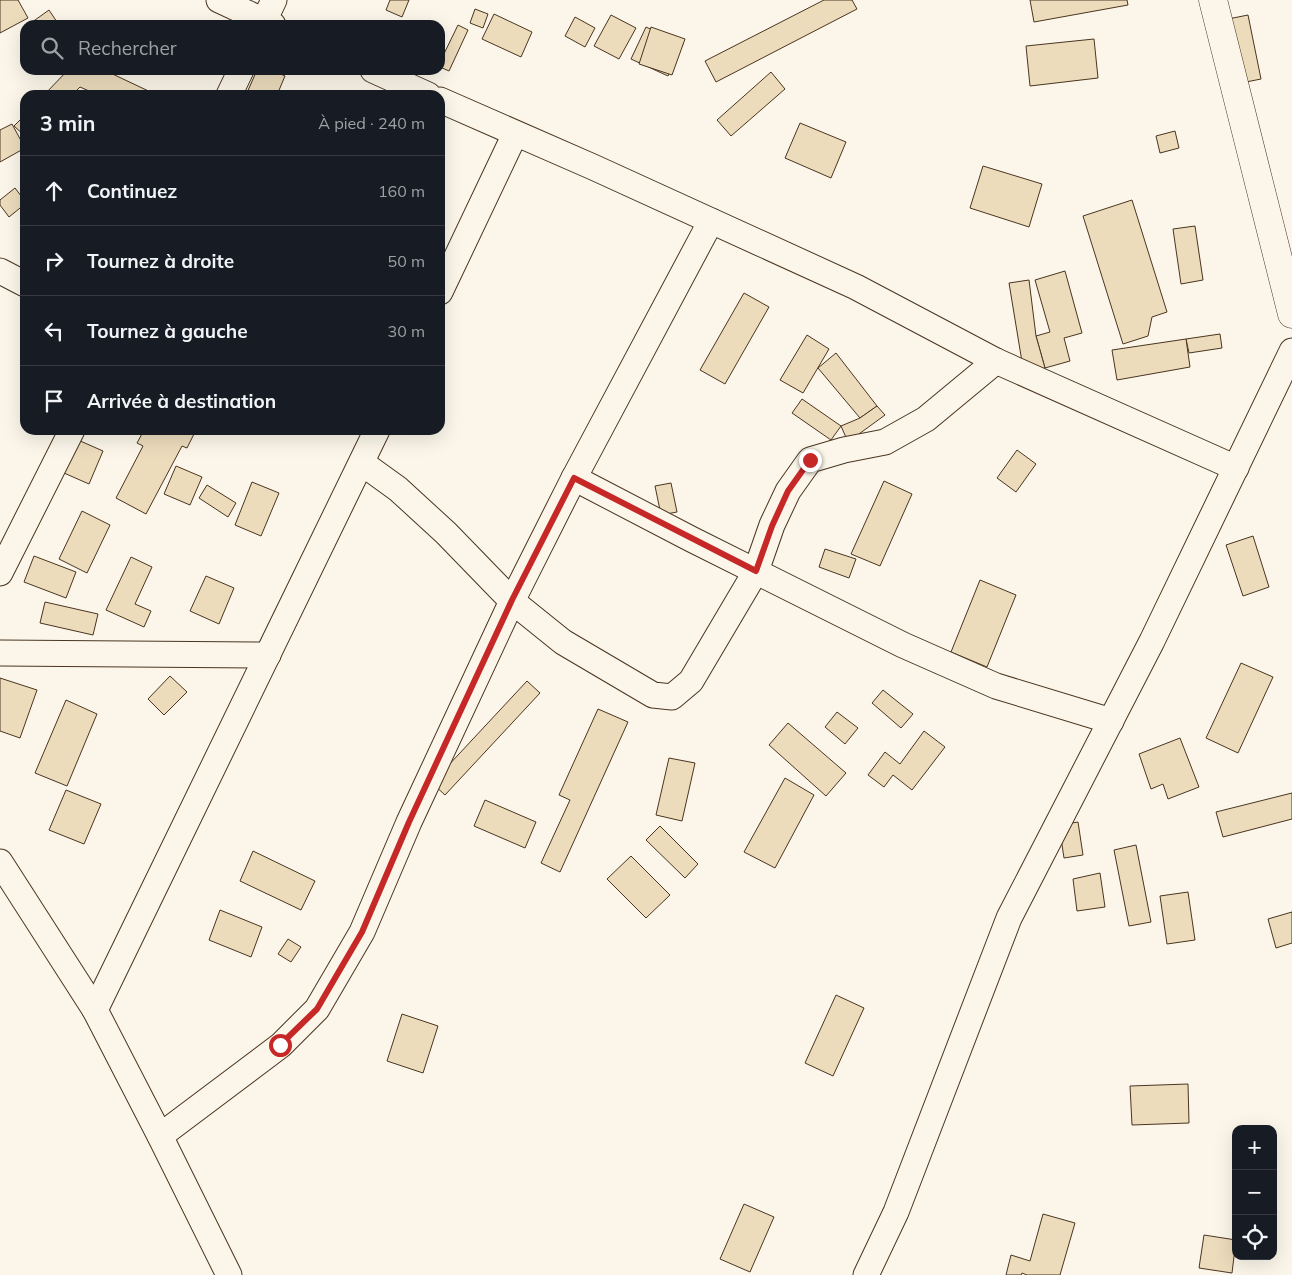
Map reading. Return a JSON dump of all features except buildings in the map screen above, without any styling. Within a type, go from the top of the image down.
[{"type":"main road","points":[[1213,0],[1292,314]]},
{"type":"street","points":[[219,0],[268,18]]},
{"type":"street","points":[[231,90],[239,75]]},
{"type":"street","points":[[384,75],[417,90]]},
{"type":"street","points":[[445,102],[856,287],[996,361],[1236,468]]},
{"type":"street","points":[[445,281],[515,134]]},
{"type":"street","points":[[160,1136],[280,1045],[317,1009],[362,932],[409,822],[512,600],[574,478],[711,221]]},
{"type":"street","points":[[0,270],[20,281]]},
{"type":"street","points":[[866,1275],[896,1212],[1009,918],[1111,721],[1292,351]]},
{"type":"street","points":[[362,463],[398,489],[446,533],[512,600],[563,642],[653,695],[672,697],[691,681],[756,571],[772,526],[788,491],[810,460],[844,450],[884,442],[926,419],[996,361]]},
{"type":"street","points":[[0,573],[69,435]]},
{"type":"street","points":[[95,1010],[375,435]]},
{"type":"street","points":[[574,478],[903,645],[996,686],[1111,721]]},
{"type":"street","points":[[0,652],[268,655]]},
{"type":"street","points":[[0,862],[95,1010],[229,1275]]},
{"type":"route","points":[[280,1045],[317,1009],[362,932],[409,822],[512,600],[574,478],[690,539],[756,571],[772,526],[788,491],[810,460]]}]
